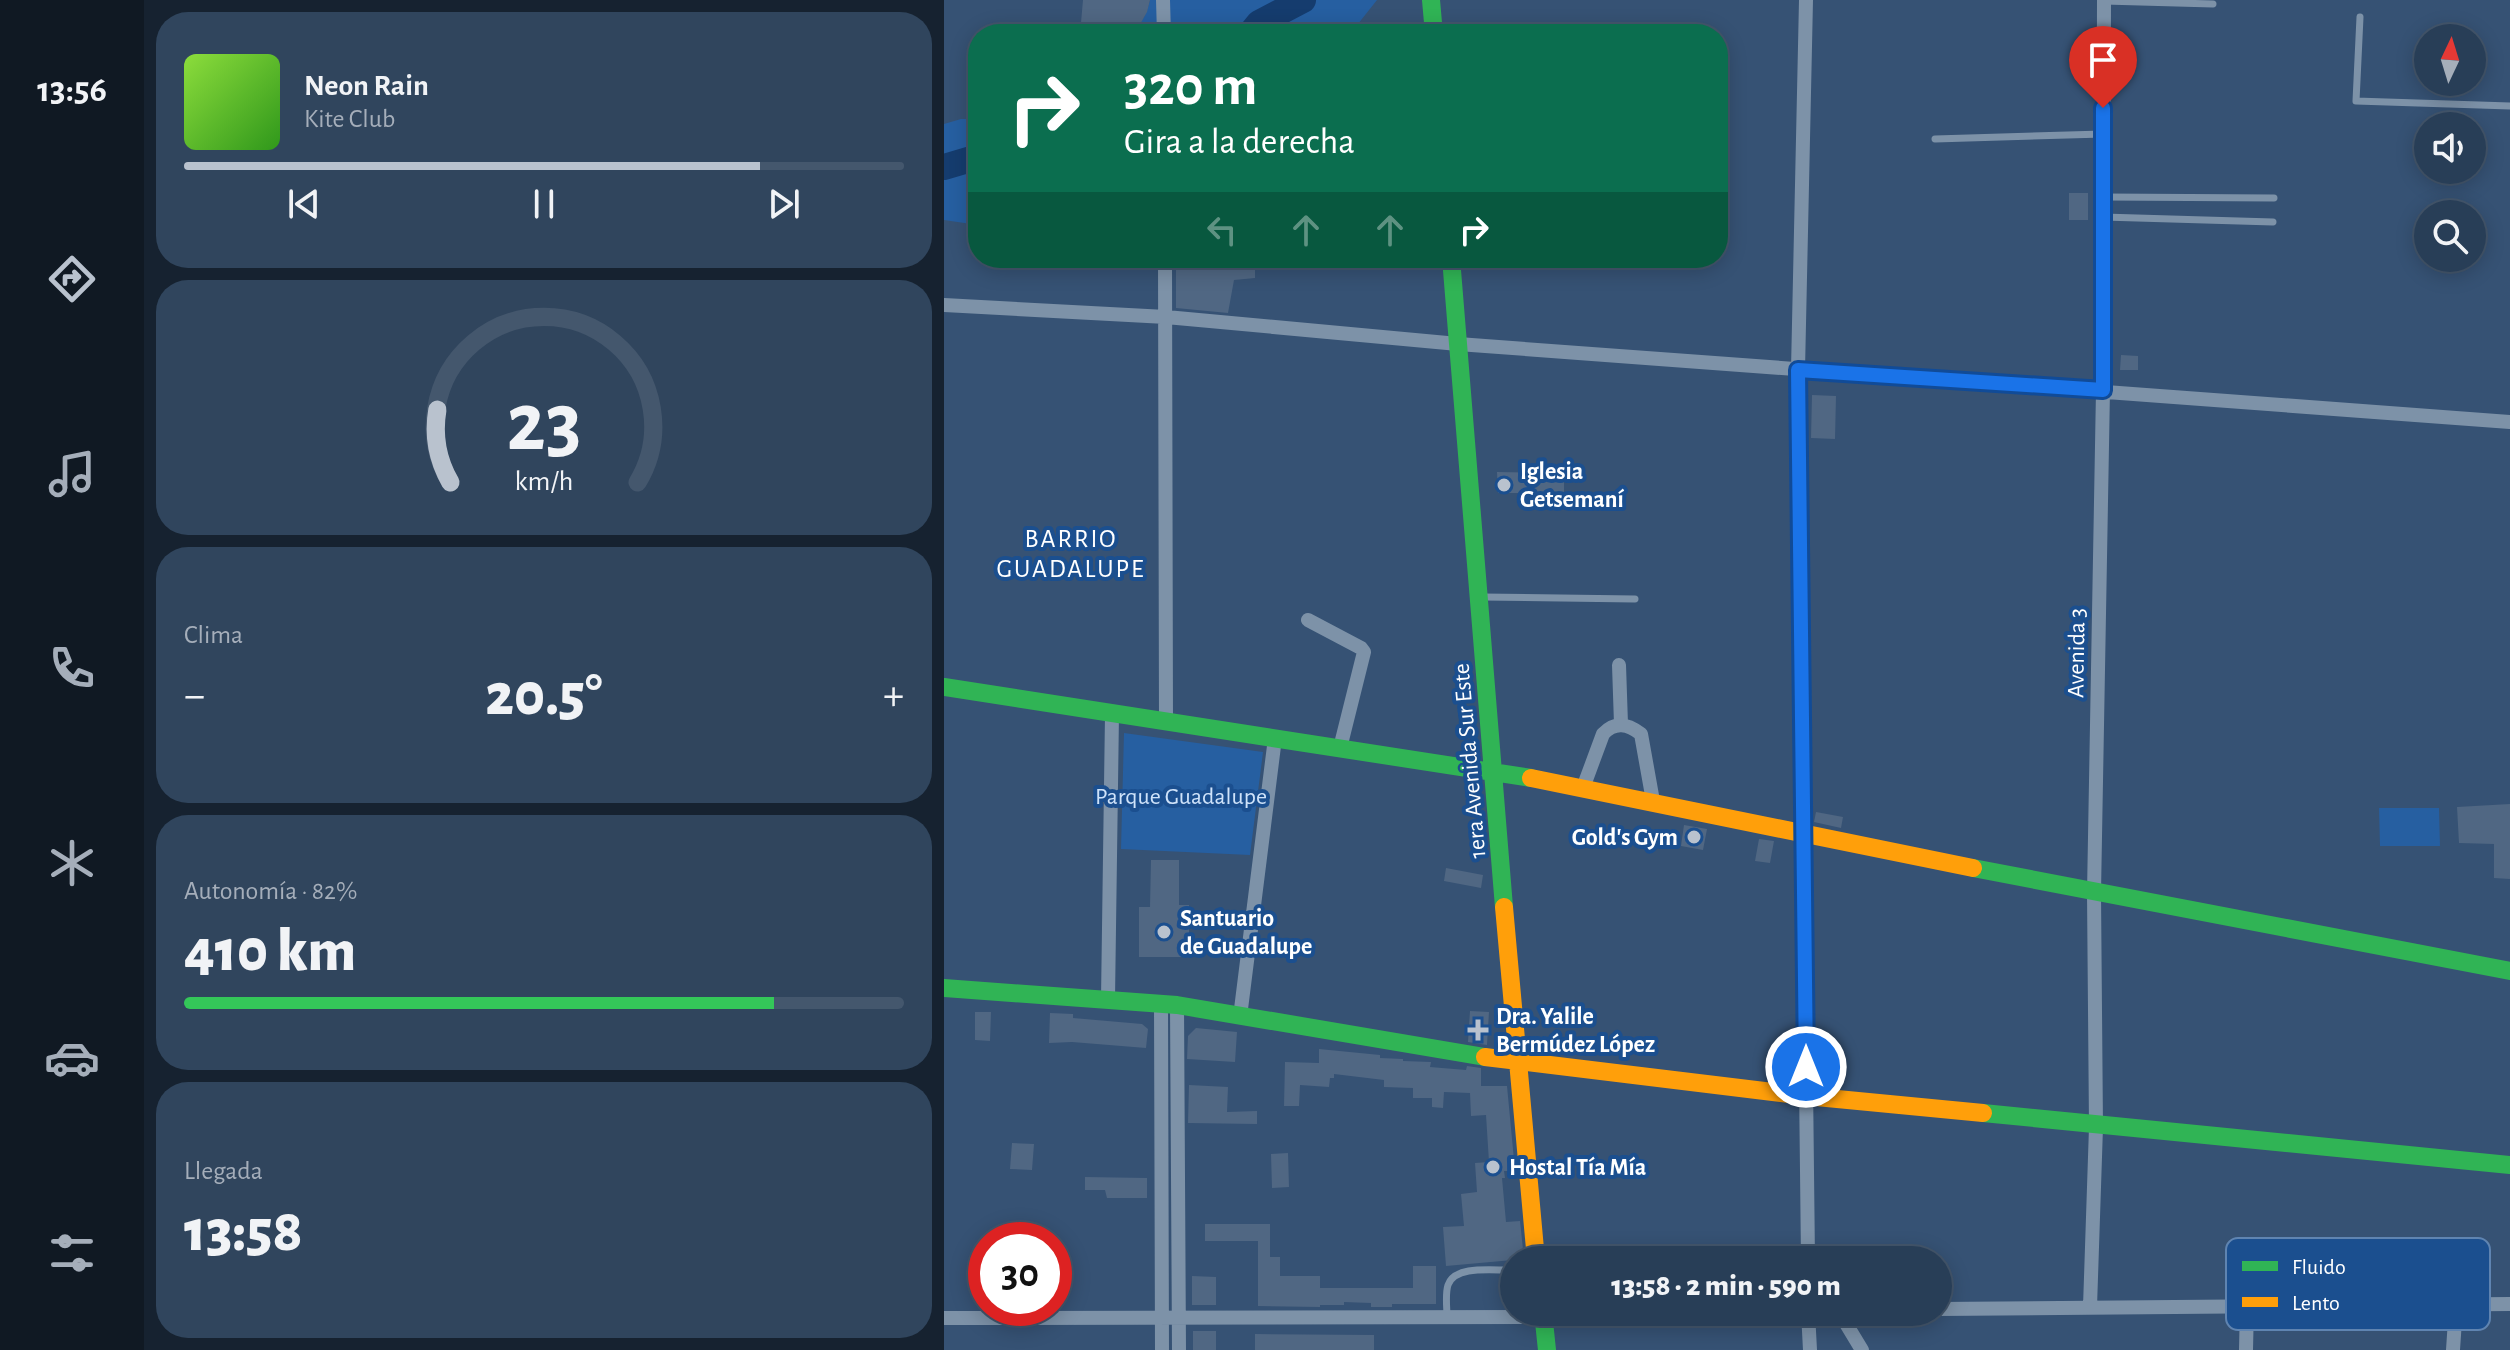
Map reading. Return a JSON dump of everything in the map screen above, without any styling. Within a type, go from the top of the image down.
[{"type":"street","points":[[1163,0],[1164,24]]},
{"type":"street","points":[[1431,0],[1433,24]]},
{"type":"street","points":[[1806,0],[1798,370],[1808,1246]]},
{"type":"street","name":"Avenida 3","points":[[2090,1307],[2096,1127],[2094,893],[2103,390],[2104,1]]},
{"type":"street","points":[[1165,268],[1166,722]]},
{"type":"street","name":"1era Avenida Sur Este","points":[[1452,268],[1535,1246]]},
{"type":"street","points":[[944,305],[1166,317],[1458,344],[2510,422]]},
{"type":"street","points":[[1308,620],[1364,652],[1340,748]]},
{"type":"street","points":[[1619,665],[1621,724]]},
{"type":"street","points":[[944,687],[1494,771],[2094,893],[2510,971]]},
{"type":"street","points":[[1108,999],[1112,714]]},
{"type":"street","points":[[1583,788],[1603,734],[1609,727],[1621,724],[1641,734],[1653,801]]},
{"type":"street","points":[[1240,1017],[1275,738]]},
{"type":"street","points":[[944,988],[1169,1004],[1517,1062],[1806,1096],[2096,1127],[2510,1165]]},
{"type":"street","points":[[1162,1350],[1169,1004]]},
{"type":"street","points":[[1169,1004],[1179,1350]]},
{"type":"street","points":[[2490,1304],[2510,1304]]},
{"type":"street","points":[[1952,1309],[2226,1306]]},
{"type":"street","points":[[944,1318],[1500,1315]]},
{"type":"street","points":[[1545,1326],[1547,1350]]},
{"type":"street","points":[[1809,1326],[1810,1350]]},
{"type":"street","points":[[1847,1326],[1862,1350]]},
{"type":"street","points":[[2246,1330],[2246,1350]]},
{"type":"street","points":[[2453,1350],[2454,1330]]},
{"type":"lane","points":[[2104,1],[2213,4]]},
{"type":"lane","points":[[2360,17],[2356,101],[2510,106]]},
{"type":"lane","points":[[1935,139],[2103,134]]},
{"type":"lane","points":[[2103,197],[2274,198]]},
{"type":"lane","points":[[2103,217],[2273,222]]},
{"type":"lane","points":[[1480,597],[1635,599]]},
{"type":"lane","points":[[1447,1317],[1447,1287],[1452,1276],[1463,1271],[1500,1270]]},
{"type":"green space","points":[[1150,0],[1377,0],[1358,24],[1139,24]]},
{"type":"green space","points":[[968,119],[968,224],[944,220],[944,124]]},
{"type":"green space","name":"Parque Guadalupe","points":[[1124,733],[1263,752],[1250,855],[1121,849]]},
{"type":"green space","points":[[2379,808],[2439,808],[2440,846],[2380,846]]},
{"type":"building","points":[[1083,0],[1150,0],[1140,24],[1081,24]]},
{"type":"building","points":[[2069,193],[2088,193],[2088,220],[2069,220]]},
{"type":"building","points":[[1176,268],[1255,268],[1255,278],[1234,280],[1228,313],[1176,308]]},
{"type":"building","points":[[2121,355],[2138,356],[2138,370],[2120,370]]},
{"type":"building","points":[[1812,395],[1836,396],[1835,439],[1811,438]]},
{"type":"building","points":[[1497,472],[1564,473],[1564,493],[1498,493]]},
{"type":"building","points":[[2510,804],[2510,879],[2494,878],[2494,844],[2459,843],[2457,807]]},
{"type":"building","points":[[1816,812],[1843,817],[1841,828],[1814,822]]},
{"type":"building","name":"Gold's Gym","points":[[1684,825],[1707,829],[1703,850],[1681,846]]},
{"type":"building","points":[[1759,839],[1774,841],[1770,863],[1755,861]]},
{"type":"building","name":"Santuario de Guadalupe","points":[[1151,860],[1179,860],[1179,905],[1189,905],[1189,957],[1139,957],[1139,907],[1150,907]]},
{"type":"building","points":[[1446,868],[1483,875],[1481,888],[1444,881]]},
{"type":"building","name":"Dra. Yalile Bermúdez López","points":[[1470,1011],[1489,1012],[1487,1045],[1468,1042]]},
{"type":"building","points":[[975,1012],[991,1012],[990,1041],[975,1040]]},
{"type":"building","points":[[1050,1013],[1142,1024],[1148,1029],[1146,1048],[1049,1043]]},
{"type":"building","points":[[1196,1028],[1237,1032],[1235,1062],[1187,1059],[1188,1036]]},
{"type":"building","points":[[1528,1044],[1559,1045],[1558,1055],[1528,1051]]},
{"type":"building","points":[[1319,1049],[1380,1055],[1380,1058],[1431,1062],[1430,1067],[1481,1068],[1481,1086],[1507,1086],[1514,1160],[1509,1161],[1510,1171],[1504,1171],[1505,1178],[1502,1178],[1506,1222],[1520,1221],[1523,1246],[1500,1246],[1500,1261],[1446,1266],[1443,1227],[1464,1226],[1461,1194],[1477,1192],[1475,1163],[1489,1162],[1486,1115],[1471,1116],[1470,1093],[1444,1092],[1443,1108],[1432,1107],[1432,1098],[1413,1098],[1413,1088],[1384,1087],[1384,1080],[1334,1074],[1329,1087],[1300,1085],[1299,1106],[1284,1106],[1285,1062],[1319,1063]]},
{"type":"building","points":[[1189,1085],[1228,1087],[1227,1112],[1257,1111],[1257,1124],[1188,1123]]},
{"type":"building","points":[[1012,1143],[1034,1144],[1032,1170],[1010,1169]]},
{"type":"building","points":[[1288,1153],[1289,1187],[1272,1188],[1271,1154]]},
{"type":"building","points":[[1085,1177],[1147,1178],[1147,1198],[1107,1198],[1105,1190],[1085,1190]]},
{"type":"building","points":[[1205,1224],[1270,1224],[1270,1257],[1280,1257],[1280,1276],[1320,1276],[1320,1288],[1413,1288],[1413,1266],[1436,1266],[1436,1304],[1371,1307],[1371,1303],[1344,1302],[1344,1305],[1320,1307],[1258,1306],[1258,1241],[1205,1241]]},
{"type":"building","points":[[1192,1276],[1216,1277],[1216,1305],[1192,1305]]},
{"type":"building","points":[[1193,1331],[1216,1331],[1216,1350],[1193,1350]]},
{"type":"building","points":[[1255,1334],[1374,1335],[1374,1350],[1255,1350]]},
{"type":"waterway","points":[[1258,24],[1303,0]]},
{"type":"waterway","points":[[944,167],[968,160]]},
{"type":"traffic: fast","points":[[1431,0],[1433,24]]},
{"type":"traffic: fast","points":[[1452,268],[1504,907]]},
{"type":"traffic: fast","points":[[944,687],[1531,778]]},
{"type":"traffic: fast","points":[[1973,868],[2510,971]]},
{"type":"traffic: fast","points":[[944,988],[1177,1005],[1485,1057]]},
{"type":"traffic: fast","points":[[1983,1113],[2510,1165]]},
{"type":"traffic: fast","points":[[1544,1326],[1547,1350]]},
{"type":"traffic: slow","points":[[1531,778],[1973,868]]},
{"type":"traffic: slow","points":[[1504,907],[1535,1246]]},
{"type":"traffic: slow","points":[[1485,1057],[1806,1096],[1983,1113]]},
{"type":"place","name":"Iglesia Getsemaní","points":[[1504,485]]},
{"type":"place","name":"Gold's Gym","points":[[1694,837]]},
{"type":"place","name":"Santuario de Guadalupe","points":[[1164,932]]},
{"type":"place","name":"Dra. Yalile Bermúdez López","points":[[1478,1030]]},
{"type":"place","name":"Hostal Tía Mía","points":[[1493,1167]]},
{"type":"district","name":"BARRIO GUADALUPE","points":[[1071,553]]},
{"type":"route","points":[[1806,1067],[1798,370],[2103,390],[2103,108]]}]
